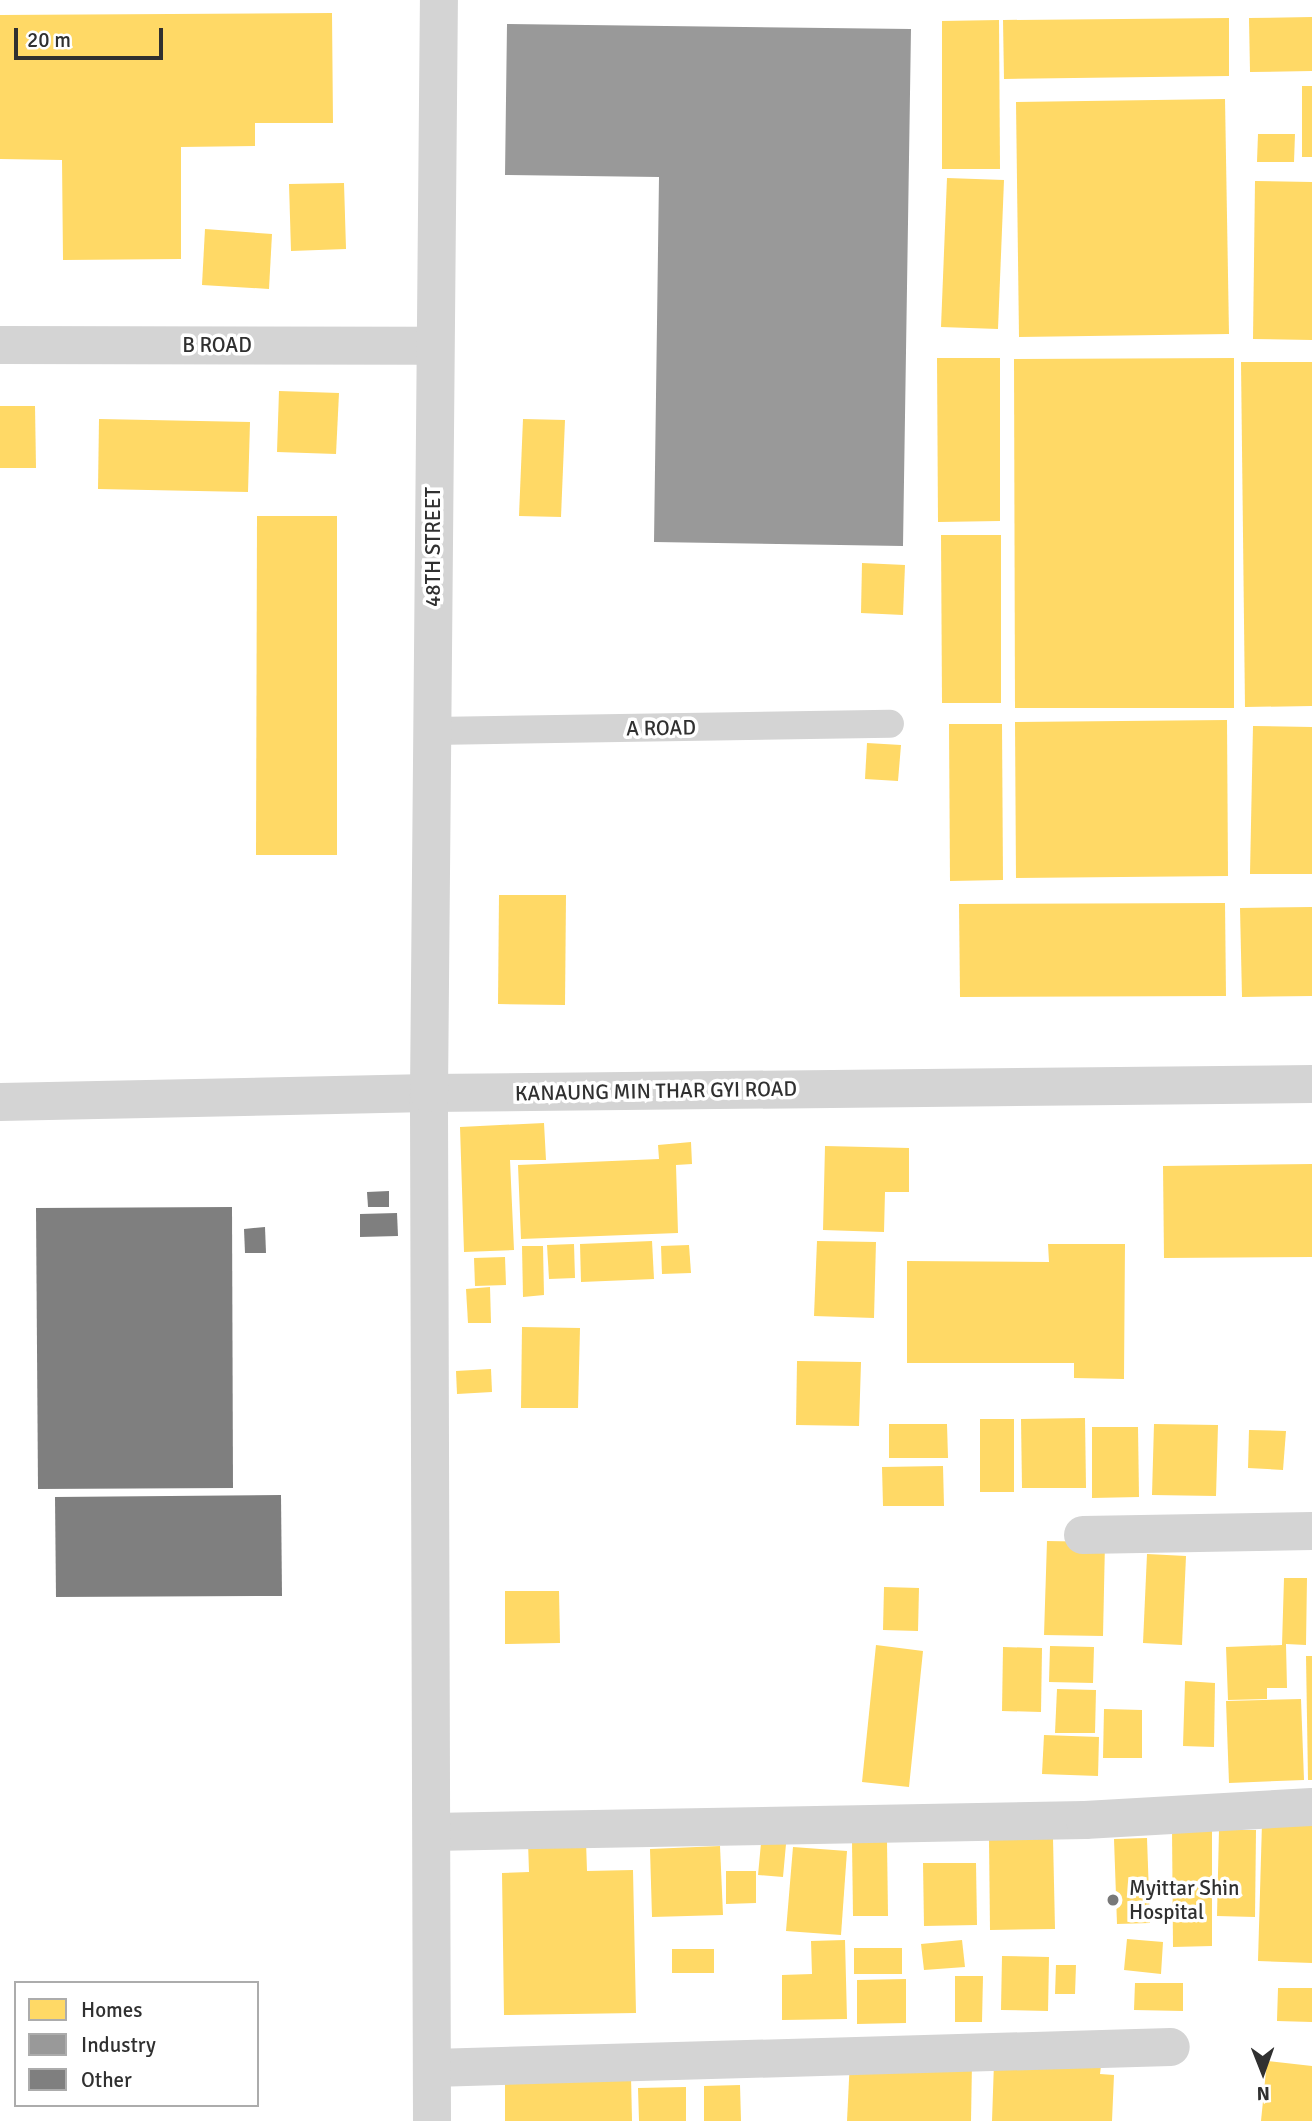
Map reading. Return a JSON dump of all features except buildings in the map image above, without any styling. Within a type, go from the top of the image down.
[{"type":"street","name":"48TH STREET","points":[[432,2121],[429,1093],[439,0]]},
{"type":"street","name":"B ROAD","points":[[0,345],[434,346]]},
{"type":"street","name":"KANAUNG MIN THAR GYI ROAD","points":[[0,1101],[429,1093],[1312,1084]]},
{"type":"street","points":[[1083,1535],[1312,1531]]},
{"type":"street","points":[[432,1832],[1085,1821],[1312,1807]]},
{"type":"street","points":[[433,2068],[1171,2047]]},
{"type":"lane","name":"A ROAD","points":[[433,732],[890,724]]},
{"type":"place","name":"Myittar Shin Hospital","points":[[1113,1900]]}]
